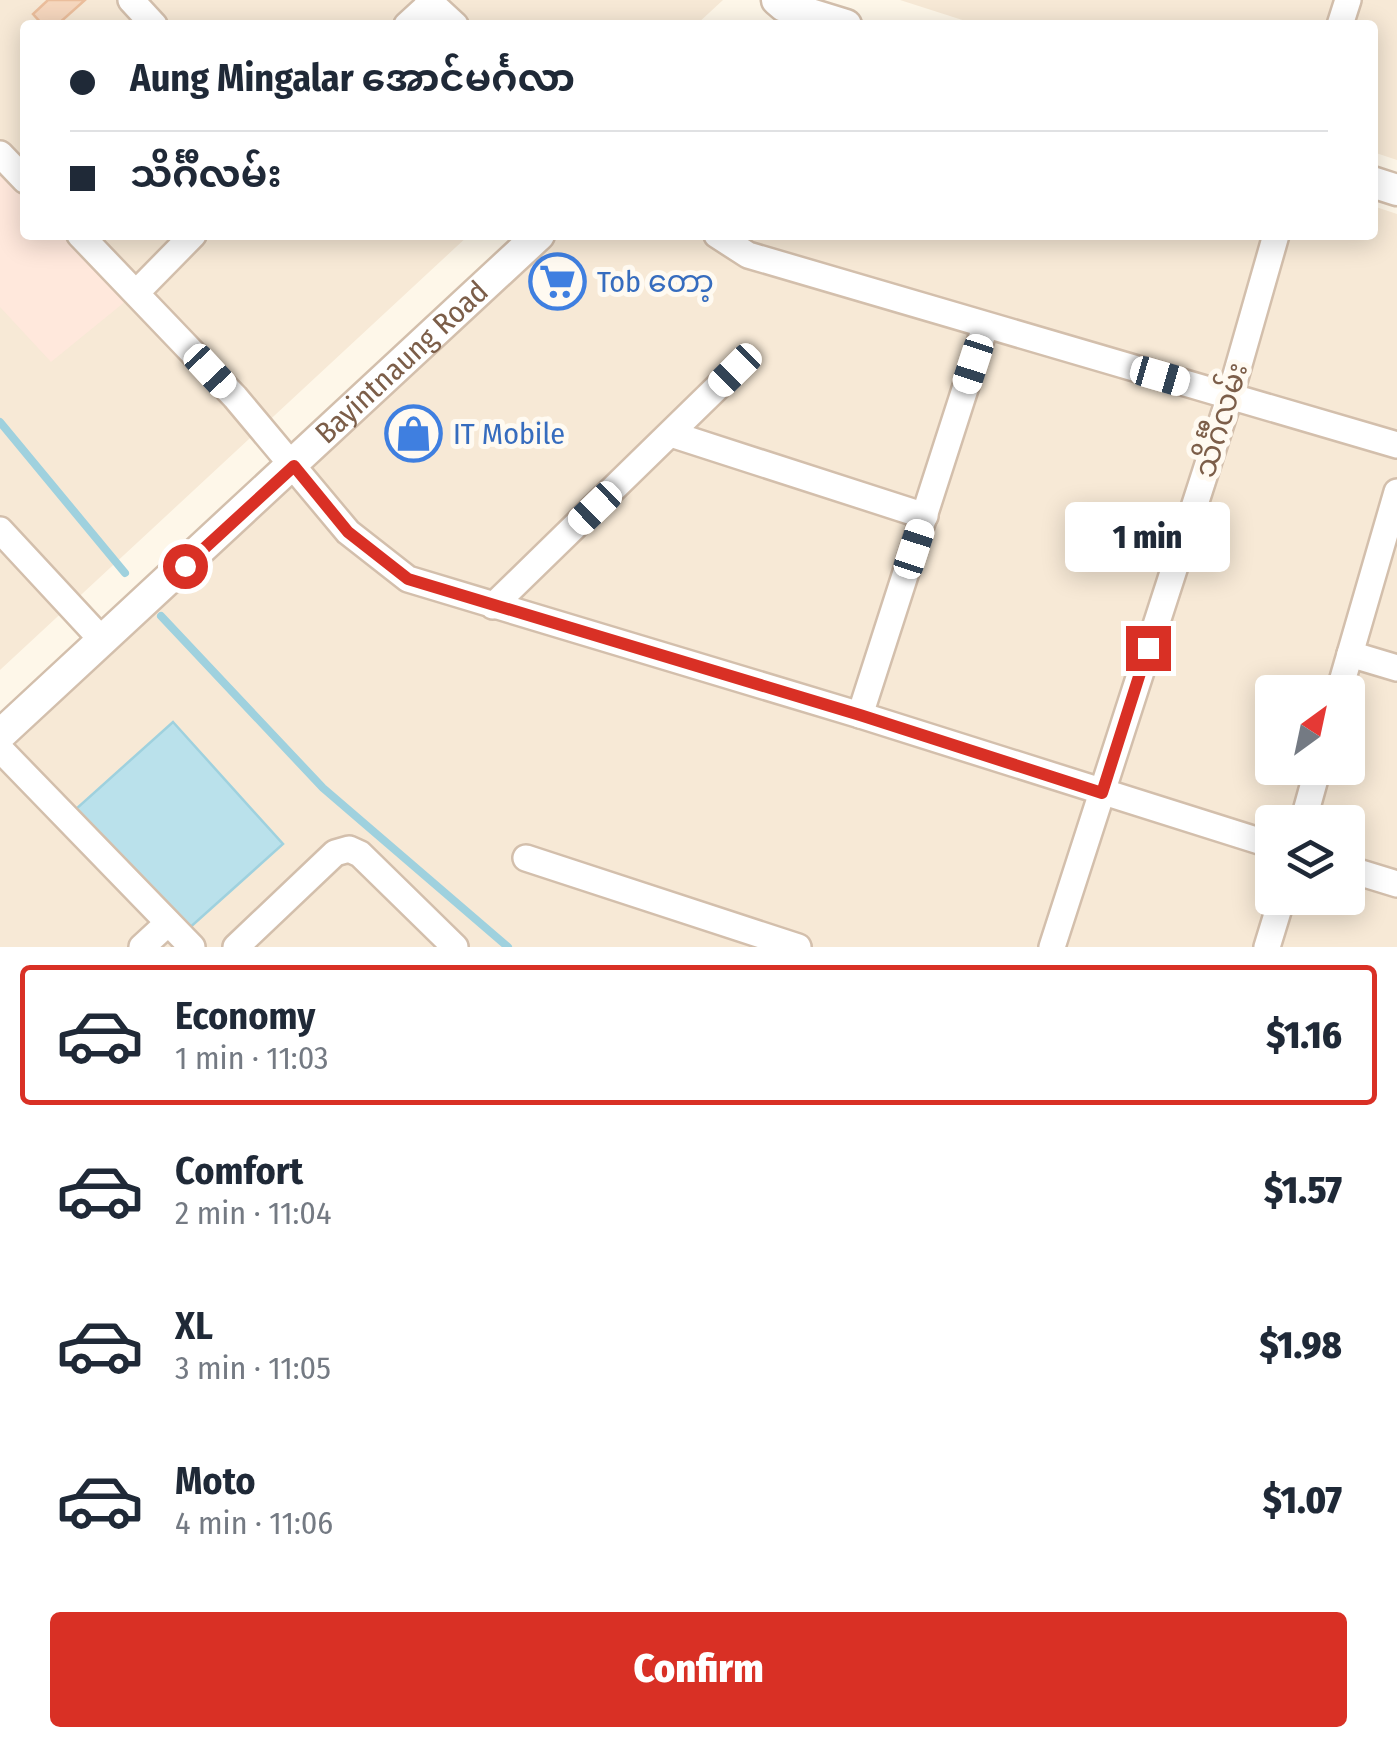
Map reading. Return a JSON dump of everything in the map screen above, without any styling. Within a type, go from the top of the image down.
[{"type":"street","points":[[131,0],[149,20]]},
{"type":"street","points":[[412,20],[429,1],[450,20]]},
{"type":"street","points":[[778,8],[826,20]]},
{"type":"street","points":[[0,154],[20,175]]},
{"type":"street","points":[[85,240],[294,466],[348,532],[408,579],[860,715],[1255,840]]},
{"type":"street","points":[[137,292],[188,240]]},
{"type":"street","name":"Bayintnaung Road","points":[[0,735],[534,240]]},
{"type":"street","points":[[724,240],[748,255],[1397,445]]},
{"type":"street","name":"သိင်္ဂီလမ်း","points":[[1052,947],[1230,396],[1275,240]]},
{"type":"street","points":[[860,715],[985,327]]},
{"type":"street","points":[[494,606],[735,370]]},
{"type":"street","points":[[671,434],[925,516]]},
{"type":"street","points":[[1344,675],[1397,492]]},
{"type":"street","points":[[0,530],[103,640]]},
{"type":"street","points":[[1350,654],[1397,668]]},
{"type":"street","points":[[0,749],[192,947]]},
{"type":"street","points":[[236,947],[335,854],[348,849],[360,854],[455,947]]},
{"type":"street","points":[[526,858],[798,947]]},
{"type":"street","points":[[1365,874],[1397,884]]},
{"type":"street","points":[[1267,947],[1277,915]]},
{"type":"street","points":[[142,947],[168,924]]},
{"type":"shaded area","points":[[0,0],[723,0],[701,20],[20,20],[20,240],[464,240],[0,670]]},
{"type":"shaded area","points":[[900,0],[1397,0],[1397,160],[1378,154],[1378,20],[962,20]]},
{"type":"shaded area","points":[[0,154],[20,175],[20,240],[85,240],[137,292],[51,362],[0,307]]},
{"type":"shaded area","points":[[1378,208],[1397,214],[1397,947],[0,947],[0,759],[555,240],[1378,240]]},
{"type":"water","points":[[173,722],[283,844],[186,931],[76,809]]},
{"type":"building","points":[[48,0],[85,0],[63,20],[38,20],[33,14]]},
{"type":"waterway","points":[[0,422],[125,573]]},
{"type":"waterway","points":[[161,616],[323,788],[508,947]]},
{"type":"place","name":"Tob တော့","points":[[558,282]]},
{"type":"place","name":"IT Mobile","points":[[414,434]]},
{"type":"route","points":[[185,566],[294,466],[348,532],[408,579],[860,715],[1102,793],[1148,648]]}]
